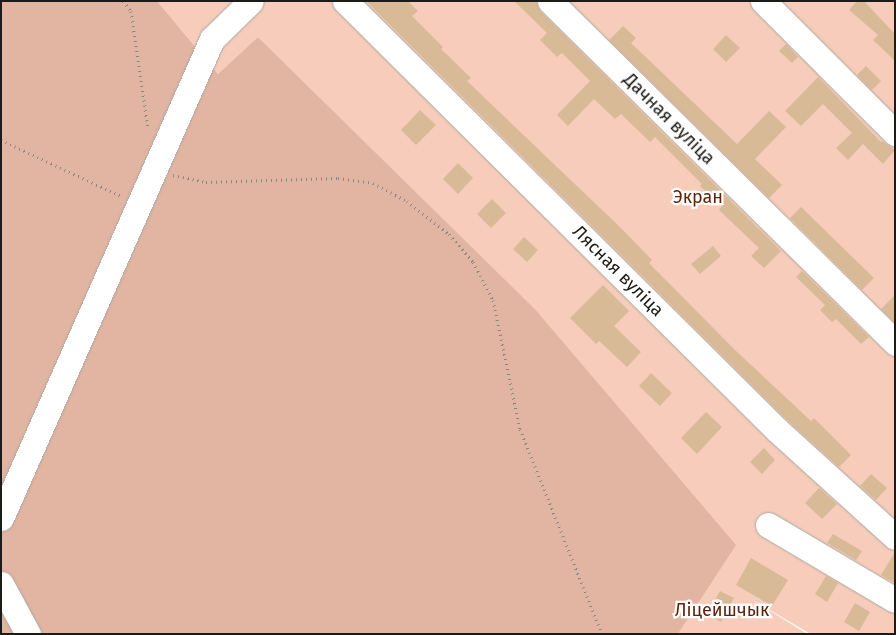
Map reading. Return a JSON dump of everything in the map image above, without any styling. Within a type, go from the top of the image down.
[{"type":"street","points":[[1,518],[212,40],[251,1]]},
{"type":"street","name":"Лясная вуліца","points":[[345,1],[777,430],[895,537]]},
{"type":"street","name":"Дачная вуліца","points":[[550,1],[895,343]]},
{"type":"street","points":[[763,1],[895,133]]},
{"type":"street","points":[[768,525],[895,600]]},
{"type":"street","points":[[1,584],[28,634]]},
{"type":"path","points":[[123,1],[131,12],[149,133]]},
{"type":"path","points":[[1,140],[139,205]]},
{"type":"path","points":[[154,171],[206,182],[338,178],[373,183],[407,200],[449,234],[473,262],[493,300],[520,428],[602,634]]},
{"type":"green space","name":"Экран","points":[[157,1],[895,1],[895,634],[811,634],[751,599],[807,634],[678,634],[735,545],[535,309],[258,37],[218,74]]},
{"type":"shaded area","points":[[1,1],[157,1],[218,74],[258,37],[535,309],[736,545],[678,634],[1,634]]},
{"type":"building","points":[[366,1],[408,1],[418,11],[412,16],[443,47],[441,49],[471,78],[467,81],[621,228],[652,260],[649,263],[735,350],[811,421],[814,418],[851,455],[839,467],[787,420]]},
{"type":"building","points":[[514,1],[536,1],[540,11],[781,251],[764,268],[751,256],[759,248],[719,210],[722,206],[700,186],[702,184],[655,137],[650,142],[621,114],[615,119],[594,99],[568,126],[557,115],[590,81],[562,53],[557,57],[540,40],[547,33]]},
{"type":"building","points":[[857,1],[864,1],[895,34],[895,61],[873,40],[878,35],[849,10]]},
{"type":"building","points":[[623,26],[636,38],[631,43],[737,144],[769,111],[786,127],[755,159],[782,185],[769,198],[609,40]]},
{"type":"building","points":[[726,35],[740,48],[726,62],[713,49]]},
{"type":"building","points":[[786,44],[798,57],[792,63],[779,51]]},
{"type":"building","points":[[866,66],[881,81],[872,90],[857,75]]},
{"type":"building","points":[[818,77],[881,142],[895,150],[883,164],[863,144],[848,160],[836,148],[852,133],[823,104],[801,126],[785,111]]},
{"type":"building","points":[[420,110],[436,125],[416,145],[401,130]]},
{"type":"building","points":[[458,163],[473,178],[458,194],[443,179]]},
{"type":"building","points":[[492,199],[506,213],[491,228],[477,214]]},
{"type":"building","points":[[801,207],[874,278],[862,290],[790,218]]},
{"type":"building","points":[[524,237],[538,250],[527,262],[513,249]]},
{"type":"building","points":[[713,246],[721,256],[700,274],[691,264]]},
{"type":"building","points":[[802,271],[869,337],[861,344],[836,319],[832,322],[820,310],[825,305],[796,277]]},
{"type":"building","points":[[603,285],[629,311],[614,326],[641,352],[627,367],[599,341],[596,344],[570,318]]},
{"type":"building","points":[[895,295],[895,323],[881,309]]},
{"type":"building","points":[[651,373],[672,393],[660,406],[639,386]]},
{"type":"building","points":[[706,412],[722,427],[697,454],[681,438]]},
{"type":"building","points":[[764,448],[775,460],[762,474],[750,462]]},
{"type":"building","points":[[871,474],[887,488],[876,500],[860,486]]},
{"type":"building","points":[[819,488],[837,504],[822,519],[805,503]]},
{"type":"building","points":[[833,534],[862,551],[856,560],[827,543]]},
{"type":"building","points":[[895,552],[895,583],[881,575]]},
{"type":"building","points":[[751,558],[788,580],[772,606],[736,585]]},
{"type":"building","points":[[826,576],[838,583],[827,602],[815,594]]},
{"type":"building","points":[[720,591],[734,598],[721,622],[707,614]]},
{"type":"building","points":[[855,603],[870,612],[859,631],[844,622]]},
{"type":"park label","name":"Ліцейшчык","points":[[722,610]]}]
